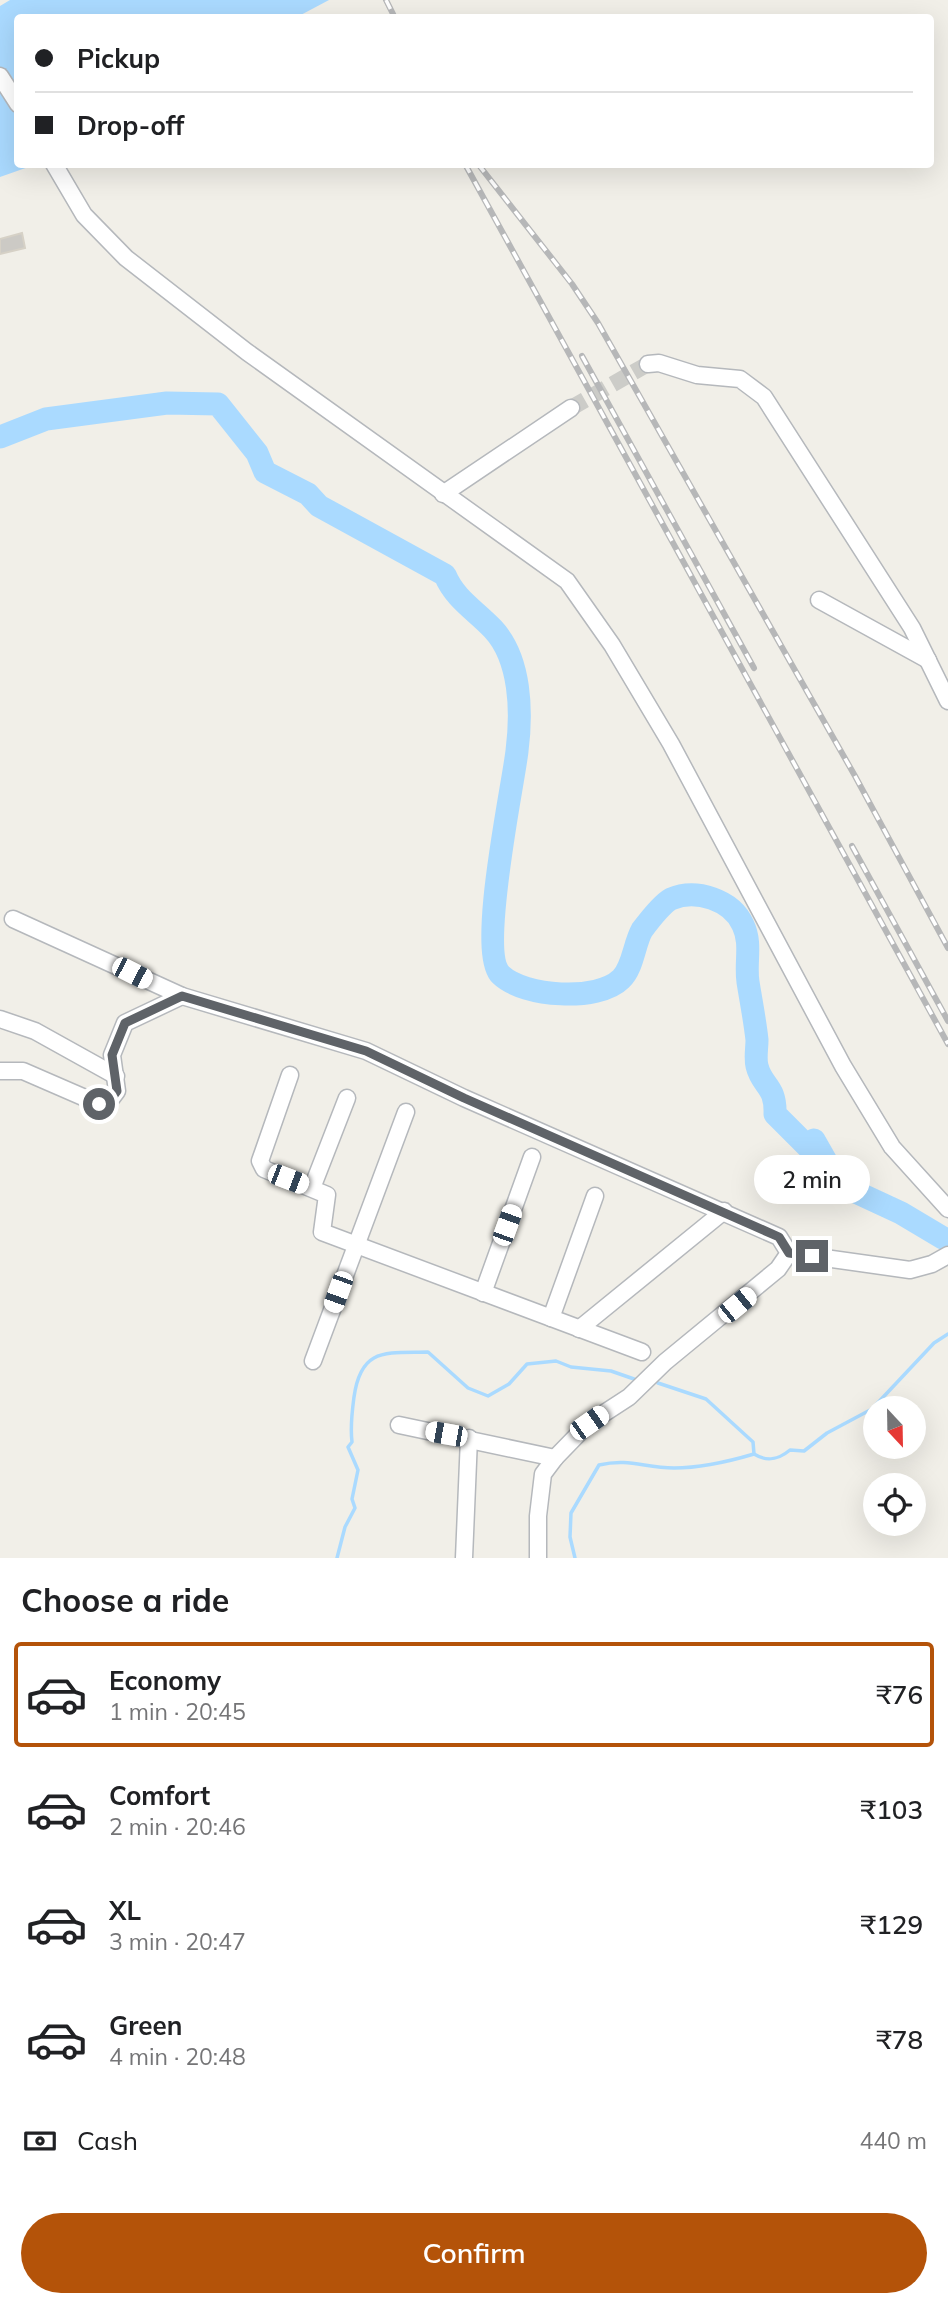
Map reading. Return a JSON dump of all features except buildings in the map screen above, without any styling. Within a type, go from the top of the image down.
[{"type":"street","points":[[0,76],[14,98]]},
{"type":"street","points":[[56,168],[84,215],[126,258],[247,352],[566,581],[612,645],[671,744],[843,1066],[892,1147],[948,1209]]},
{"type":"street","points":[[648,364],[659,363],[697,375],[740,379],[764,397],[912,628],[948,701]]},
{"type":"street","points":[[443,494],[571,408]]},
{"type":"street","points":[[819,600],[928,660]]},
{"type":"street","points":[[13,919],[182,996],[366,1051],[464,1098],[779,1237],[789,1253]]},
{"type":"street","points":[[0,1071],[23,1072],[99,1104],[113,1098],[117,1091],[113,1050],[128,1019],[182,996]]},
{"type":"street","points":[[0,1019],[35,1031],[116,1076]]},
{"type":"street","points":[[290,1075],[260,1161],[264,1170],[312,1188],[327,1197],[322,1232],[642,1352]]},
{"type":"street","points":[[312,1188],[347,1098]]},
{"type":"street","points":[[313,1362],[406,1112]]},
{"type":"street","points":[[483,1293],[532,1157]]},
{"type":"street","points":[[551,1318],[595,1195]]},
{"type":"street","points":[[579,1329],[724,1211]]},
{"type":"street","points":[[789,1253],[911,1270],[932,1264],[948,1255]]},
{"type":"street","points":[[538,1558],[538,1516],[543,1474],[555,1458],[589,1423],[629,1397],[665,1362],[755,1290],[778,1269],[789,1253]]},
{"type":"street","points":[[398,1425],[555,1458]]},
{"type":"street","points":[[464,1558],[469,1438]]},
{"type":"water","points":[[10,0],[329,0],[303,14],[14,14],[14,168],[26,168],[0,177],[0,6]]},
{"type":"waterway","points":[[0,437],[46,419],[167,403],[218,404],[257,453],[265,472],[308,494],[319,506],[445,575],[460,598],[502,641],[509,655],[517,687],[517,751],[494,904],[495,960],[501,975],[526,988],[543,992],[579,994],[596,991],[610,986],[625,974],[642,930],[667,901],[691,895],[712,898],[722,903],[738,916],[746,932],[748,982],[757,1040],[756,1063],[773,1097],[775,1114],[808,1147],[814,1140],[831,1170],[845,1187],[901,1213],[943,1238]]},
{"type":"waterway","points":[[658,1383],[706,1399],[753,1442],[754,1454],[772,1459],[790,1450],[804,1451],[827,1433],[872,1409],[934,1343],[948,1334]]},
{"type":"waterway","points":[[337,1558],[345,1527],[355,1508],[352,1499],[358,1470],[348,1447],[352,1442],[352,1414],[357,1381],[369,1361],[388,1353],[428,1352],[468,1388],[488,1396],[509,1384],[527,1364],[556,1361],[571,1367],[611,1371],[634,1379]]},
{"type":"waterway","points":[[575,1558],[570,1537],[571,1513],[599,1465],[628,1463],[684,1468],[754,1454]]},
{"type":"tunnel","points":[[571,408],[648,364]]},
{"type":"railway","points":[[386,0],[393,14]]},
{"type":"railway","points":[[467,168],[948,1044]]},
{"type":"railway","points":[[481,168],[572,284],[598,323],[855,776],[948,948]]},
{"type":"railway","points":[[582,356],[754,668]]},
{"type":"railway","points":[[852,846],[948,1021]]},
{"type":"route","points":[[99,1104],[108,1103],[117,1091],[112,1055],[128,1019],[182,996],[366,1051],[464,1098],[779,1237],[789,1253],[812,1256]]}]
